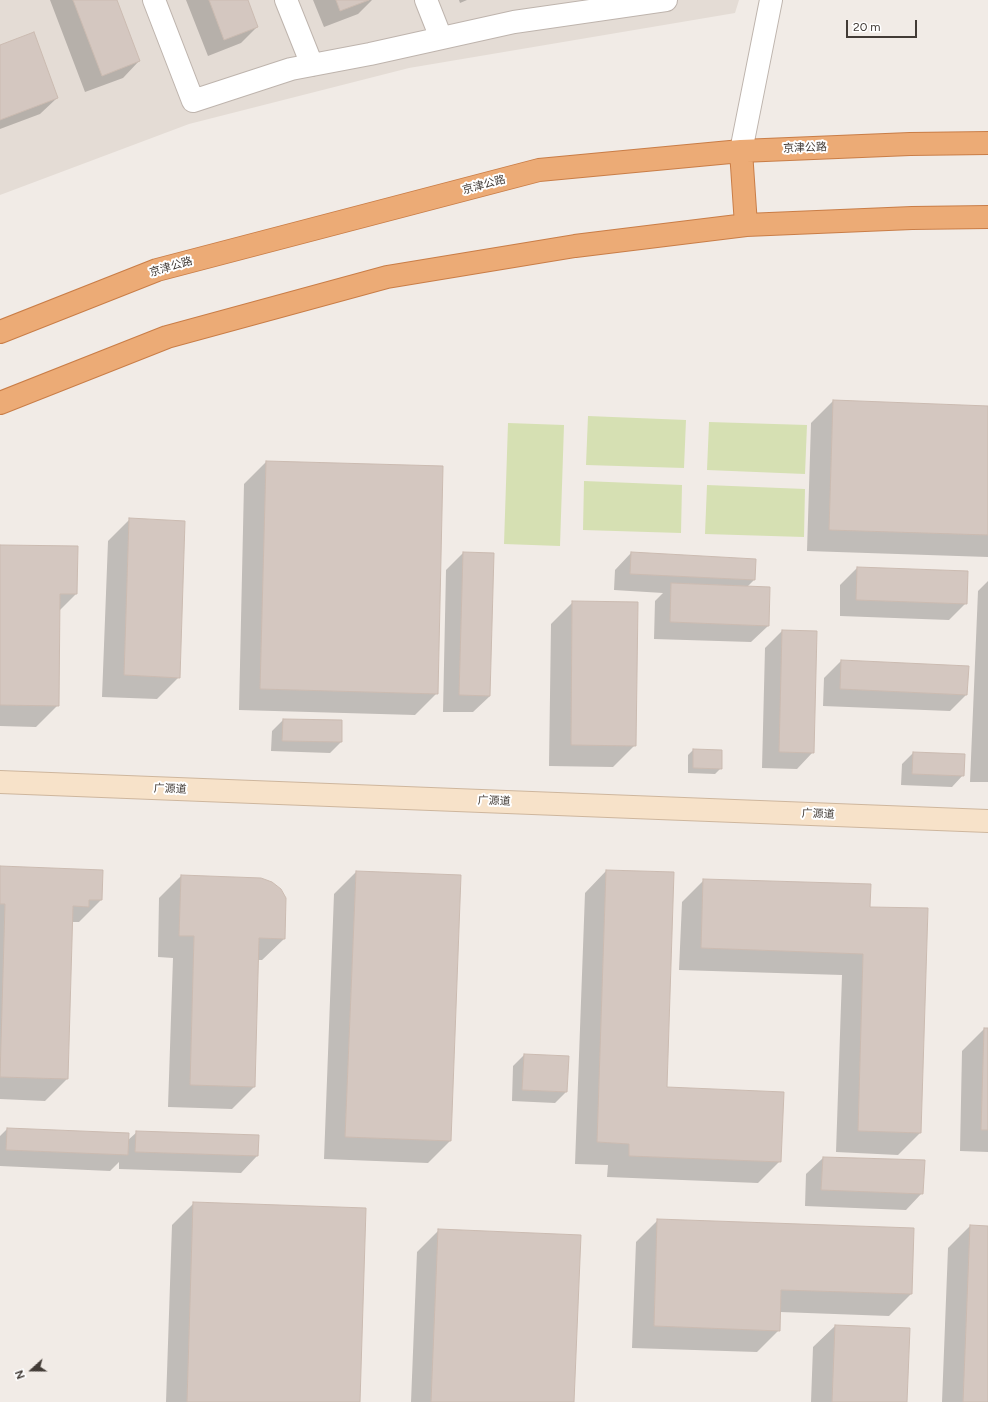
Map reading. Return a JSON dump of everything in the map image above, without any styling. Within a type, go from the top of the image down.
[{"type":"highway","name":"京津公路","points":[[0,332],[157,270],[539,170],[741,151],[910,144],[988,143]]},
{"type":"highway","points":[[741,151],[746,225]]},
{"type":"highway","points":[[0,403],[167,337],[387,276],[575,246],[746,225],[912,218],[988,217]]},
{"type":"main road","name":"广源道","points":[[0,782],[988,820]]},
{"type":"street","points":[[154,0],[193,101],[292,69],[370,54],[514,22],[573,6],[666,0]]},
{"type":"street","points":[[286,0],[312,65]]},
{"type":"street","points":[[426,0],[441,38]]},
{"type":"street","points":[[741,151],[771,0]]},
{"type":"shaded area","points":[[0,0],[739,0],[735,13],[409,68],[189,124],[0,195]]},
{"type":"green space","points":[[588,416],[686,420],[684,468],[586,465]]},
{"type":"green space","points":[[709,422],[807,425],[805,474],[707,470]]},
{"type":"green space","points":[[508,423],[564,425],[560,546],[504,544]]},
{"type":"green space","points":[[584,481],[682,485],[681,533],[583,530]]},
{"type":"green space","points":[[707,485],[805,489],[804,537],[705,534]]},
{"type":"building","points":[[73,0],[117,0],[140,61],[102,76]]},
{"type":"building","points":[[209,0],[248,0],[258,27],[224,40]]},
{"type":"building","points":[[336,0],[369,0],[340,11]]},
{"type":"building","points":[[34,32],[58,98],[0,120],[0,45]]},
{"type":"building","points":[[833,400],[988,406],[988,535],[829,530]]},
{"type":"building","points":[[266,461],[443,466],[438,694],[260,689]]},
{"type":"building","points":[[129,518],[185,521],[180,678],[124,675]]},
{"type":"building","points":[[0,545],[78,546],[77,594],[60,594],[59,706],[0,705]]},
{"type":"building","points":[[463,552],[494,553],[490,696],[459,695]]},
{"type":"building","points":[[631,552],[756,559],[755,580],[630,574]]},
{"type":"building","points":[[857,567],[968,571],[967,604],[856,600]]},
{"type":"building","points":[[671,583],[770,587],[769,626],[670,622]]},
{"type":"building","points":[[572,601],[638,602],[636,746],[571,745]]},
{"type":"building","points":[[782,630],[817,631],[814,753],[779,752]]},
{"type":"building","points":[[841,660],[969,666],[967,695],[840,689]]},
{"type":"building","points":[[283,719],[342,720],[342,742],[282,741]]},
{"type":"building","points":[[693,749],[722,750],[722,769],[693,768]]},
{"type":"building","points":[[913,752],[965,754],[964,776],[912,774]]},
{"type":"building","points":[[0,866],[103,870],[102,900],[89,900],[89,907],[73,906],[68,1079],[0,1077],[5,904],[0,904]]},
{"type":"building","points":[[606,870],[674,872],[667,1087],[784,1092],[781,1162],[629,1156],[629,1144],[597,1142]]},
{"type":"building","points":[[356,871],[461,875],[451,1141],[345,1137]]},
{"type":"building","points":[[181,875],[261,878],[272,882],[281,889],[286,898],[285,939],[259,938],[255,1087],[190,1085],[194,936],[179,936]]},
{"type":"building","points":[[703,879],[871,884],[870,907],[928,908],[921,1133],[858,1131],[863,954],[701,948]]},
{"type":"building","points":[[984,1028],[988,1028],[988,1130],[981,1130]]},
{"type":"building","points":[[524,1054],[569,1056],[567,1092],[522,1090]]},
{"type":"building","points":[[7,1128],[129,1133],[128,1155],[6,1150]]},
{"type":"building","points":[[136,1131],[259,1135],[258,1156],[135,1152]]},
{"type":"building","points":[[823,1157],[925,1160],[923,1194],[821,1190]]},
{"type":"building","points":[[193,1202],[366,1208],[360,1402],[187,1402]]},
{"type":"building","points":[[657,1219],[914,1228],[912,1294],[781,1290],[780,1331],[654,1326]]},
{"type":"building","points":[[970,1225],[988,1226],[988,1402],[963,1402]]},
{"type":"building","points":[[438,1229],[581,1235],[574,1402],[431,1402]]},
{"type":"building","points":[[835,1325],[910,1328],[907,1402],[832,1402]]}]
